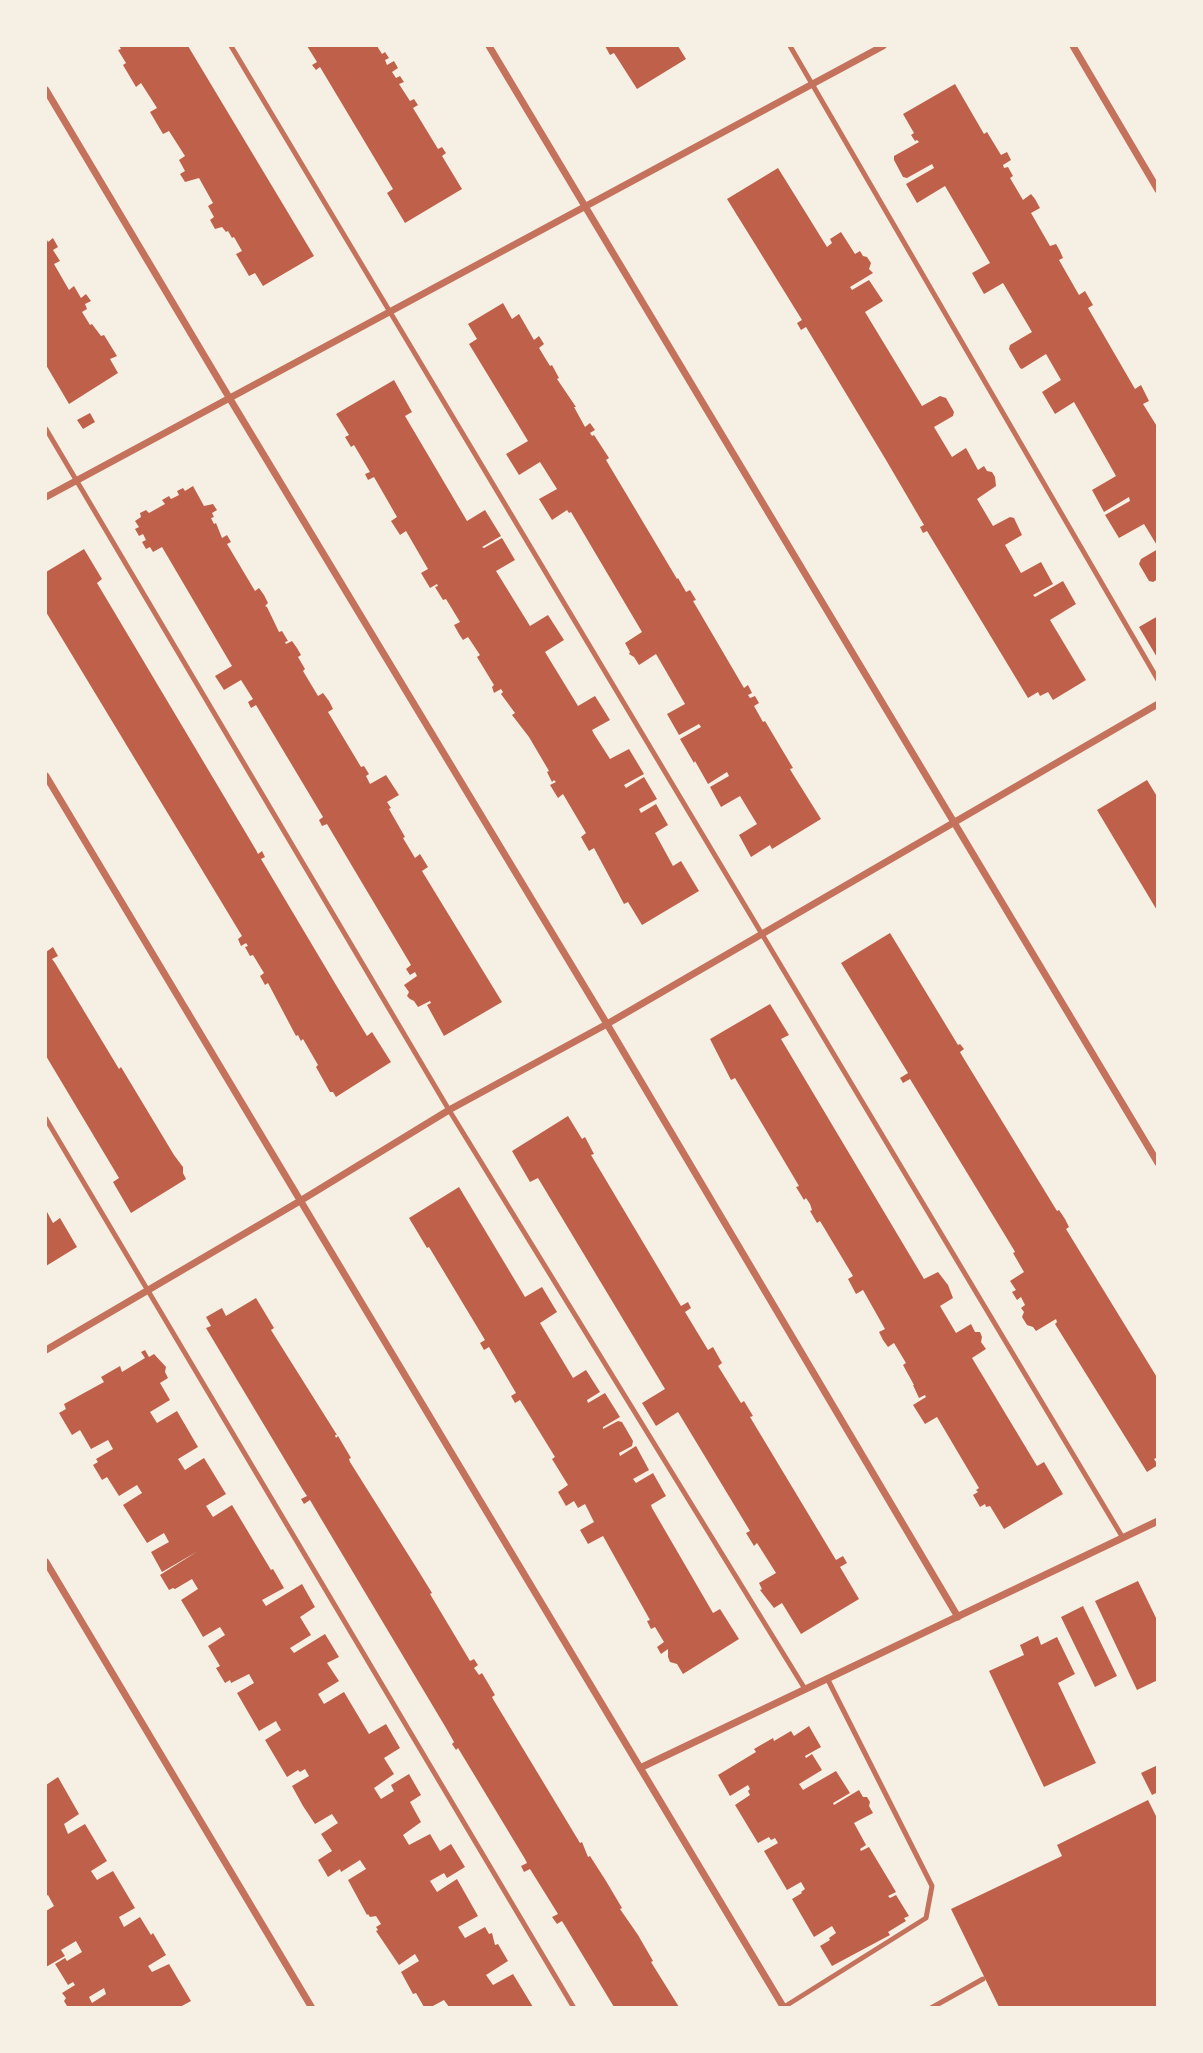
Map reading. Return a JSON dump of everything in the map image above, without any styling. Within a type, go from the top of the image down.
[{"type":"street","points":[[489,46],[1157,1163]]},
{"type":"street","points":[[46,497],[883,46]]},
{"type":"street","points":[[1073,46],[1157,190]]},
{"type":"street","points":[[46,90],[607,1024],[958,1616]]},
{"type":"street","points":[[46,1350],[449,1110],[607,1024],[1157,704]]},
{"type":"street","points":[[46,776],[784,2007]]},
{"type":"street","points":[[640,1768],[1157,1521]]},
{"type":"street","points":[[46,1562],[312,2007]]},
{"type":"lane","points":[[231,46],[1123,1538]]},
{"type":"lane","points":[[790,46],[1157,680]]},
{"type":"lane","points":[[46,429],[449,1110],[805,1689]]},
{"type":"lane","points":[[46,1119],[574,2007]]},
{"type":"lane","points":[[784,2007],[926,1918],[932,1886],[827,1678]]},
{"type":"lane","points":[[931,2007],[983,1979]]},
{"type":"building","points":[[119,46],[188,46],[314,256],[263,286],[255,273],[249,276],[236,254],[242,251],[234,237],[222,227],[215,229],[210,220],[214,217],[208,206],[213,203],[199,178],[185,182],[180,174],[185,171],[179,160],[185,156],[169,131],[163,134],[150,112],[157,108],[141,83],[136,87],[123,65],[126,63],[118,50],[121,49]]},
{"type":"building","points":[[307,46],[377,46],[382,54],[385,52],[389,58],[385,60],[387,65],[394,61],[398,68],[392,72],[404,82],[399,84],[410,101],[414,99],[418,105],[413,108],[438,149],[442,147],[446,153],[442,156],[462,189],[405,223],[387,193],[393,189],[320,67],[316,70],[312,65],[317,62]]},
{"type":"building","points":[[605,46],[678,46],[686,59],[637,89],[614,53],[610,55]]},
{"type":"building","points":[[955,84],[984,134],[987,132],[1001,155],[1007,152],[1011,160],[1003,165],[1004,168],[1008,167],[1013,176],[1010,178],[1023,200],[1031,194],[1035,199],[1040,208],[1031,213],[1050,246],[1056,244],[1063,258],[1059,260],[1079,295],[1085,291],[1093,305],[1088,308],[1135,389],[1141,385],[1149,401],[1143,404],[1158,428],[1158,547],[1144,524],[1119,538],[1105,515],[1130,501],[1129,497],[1104,512],[1092,490],[1116,476],[1074,402],[1055,414],[1042,392],[1061,380],[1046,354],[1020,368],[1009,349],[1010,345],[1032,332],[1003,283],[984,294],[972,273],[990,263],[945,186],[917,203],[906,184],[934,168],[932,164],[907,178],[903,177],[894,160],[894,156],[919,142],[911,135],[914,133],[903,114]]},
{"type":"building","points":[[778,168],[827,247],[832,243],[830,239],[841,232],[855,254],[860,251],[871,263],[869,269],[873,273],[850,287],[852,290],[869,280],[883,301],[865,312],[922,406],[940,396],[946,398],[954,412],[953,416],[934,427],[952,457],[966,448],[978,470],[984,466],[995,477],[996,486],[977,499],[993,526],[1010,517],[1014,518],[1022,535],[1005,545],[1021,573],[1041,562],[1053,584],[1033,595],[1035,597],[1063,581],[1076,604],[1050,620],[1086,680],[1053,700],[1048,692],[1040,696],[1038,692],[1028,698],[927,531],[923,533],[920,527],[924,525],[886,460],[806,327],[801,330],[797,323],[802,320],[727,199]]},
{"type":"building","points":[[46,238],[48,242],[53,238],[58,247],[53,250],[60,261],[54,264],[69,290],[74,286],[81,298],[86,294],[91,301],[85,304],[87,309],[82,312],[90,325],[92,324],[101,336],[104,335],[117,356],[110,359],[118,373],[69,404],[46,365]]},
{"type":"building","points":[[503,303],[512,319],[519,314],[534,340],[539,336],[544,344],[539,348],[550,366],[552,365],[559,378],[557,379],[576,407],[585,427],[590,423],[595,430],[590,433],[609,458],[606,460],[677,579],[686,592],[690,590],[696,600],[693,601],[744,688],[748,685],[752,693],[748,695],[750,698],[755,696],[759,703],[754,706],[821,819],[772,849],[770,845],[751,857],[739,835],[757,824],[740,796],[721,807],[710,787],[729,776],[727,772],[708,784],[695,761],[694,763],[680,739],[701,727],[699,724],[679,735],[667,714],[685,704],[656,654],[639,665],[629,654],[625,643],[642,632],[571,512],[567,510],[552,520],[539,499],[557,489],[540,462],[519,475],[506,454],[528,441],[469,344],[477,339],[468,324]]},
{"type":"building","points":[[394,380],[412,412],[405,416],[467,521],[485,510],[501,536],[482,547],[502,538],[515,560],[496,571],[530,626],[548,615],[564,640],[545,652],[578,706],[595,696],[610,720],[592,730],[594,734],[610,759],[629,749],[644,774],[624,785],[626,788],[644,777],[657,799],[639,809],[641,813],[656,804],[668,825],[655,833],[673,866],[681,861],[699,891],[642,925],[628,902],[624,904],[594,848],[589,851],[581,837],[586,833],[563,794],[558,798],[550,785],[556,782],[552,782],[547,772],[549,771],[529,737],[512,715],[515,713],[501,694],[503,692],[501,689],[494,693],[494,685],[477,657],[480,655],[468,637],[463,640],[459,634],[454,625],[460,622],[435,587],[437,584],[430,588],[421,573],[428,569],[406,531],[400,535],[391,521],[397,517],[374,477],[368,480],[365,474],[370,472],[354,445],[351,447],[345,437],[349,435],[336,414]]},
{"type":"building","points":[[90,413],[95,422],[83,429],[77,420]]},
{"type":"building","points":[[193,486],[204,506],[213,504],[217,510],[212,513],[214,524],[216,523],[222,538],[227,535],[231,542],[227,544],[255,591],[259,588],[264,595],[268,603],[265,606],[279,632],[282,631],[288,641],[286,644],[292,641],[297,648],[301,655],[298,657],[305,669],[303,671],[318,696],[323,693],[329,701],[333,709],[328,712],[361,767],[364,766],[369,774],[366,776],[370,784],[386,775],[399,795],[387,802],[405,837],[403,838],[415,858],[420,854],[428,867],[422,871],[502,1002],[444,1036],[427,1005],[430,1001],[418,1007],[407,996],[409,992],[404,985],[417,976],[415,972],[410,975],[406,969],[411,965],[327,824],[322,826],[319,820],[323,817],[256,705],[251,708],[248,702],[253,699],[241,680],[224,690],[215,676],[232,666],[162,547],[153,552],[150,547],[146,549],[142,542],[146,540],[143,534],[139,536],[135,529],[139,527],[135,521],[141,517],[140,513],[146,510],[149,513],[165,504],[162,500],[169,496],[171,499],[179,495],[177,491],[183,488],[185,491]]},
{"type":"building","points":[[84,549],[102,579],[97,583],[258,854],[262,851],[265,857],[261,859],[336,985],[367,1036],[372,1032],[391,1062],[336,1097],[330,1092],[303,1039],[301,1041],[298,1035],[296,1036],[268,983],[265,985],[260,976],[264,973],[253,955],[250,956],[245,947],[248,946],[246,943],[241,946],[238,939],[242,936],[46,612],[46,572]]},
{"type":"building","points":[[1158,549],[1158,579],[1153,582],[1149,581],[1139,564],[1141,559]]},
{"type":"building","points":[[1158,616],[1158,659],[1139,627]]},
{"type":"building","points":[[1147,780],[1158,798],[1158,912],[1097,810]]},
{"type":"building","points":[[890,933],[958,1045],[964,1049],[961,1054],[1057,1211],[1059,1210],[1065,1219],[1069,1227],[1066,1229],[1158,1379],[1158,1457],[1154,1459],[1158,1465],[1147,1472],[1055,1324],[1056,1319],[1036,1331],[1027,1325],[1022,1317],[1024,1312],[1021,1308],[1025,1305],[1021,1297],[1017,1300],[1012,1292],[1016,1290],[1010,1281],[1024,1272],[1013,1253],[1014,1250],[910,1079],[903,1083],[900,1078],[908,1073],[841,963]]},
{"type":"building","points":[[53,947],[58,956],[52,959],[183,1167],[186,1179],[131,1213],[113,1182],[119,1178],[46,1056],[46,952]]},
{"type":"building","points":[[770,1004],[789,1035],[781,1039],[924,1279],[938,1272],[948,1285],[953,1298],[940,1306],[956,1333],[971,1324],[975,1332],[980,1332],[981,1342],[986,1349],[972,1358],[1037,1466],[1044,1462],[1063,1494],[1004,1529],[990,1506],[986,1507],[985,1504],[980,1507],[973,1495],[979,1488],[937,1417],[925,1424],[913,1405],[926,1397],[925,1395],[919,1398],[903,1365],[906,1363],[894,1343],[888,1347],[883,1340],[879,1332],[885,1329],[863,1290],[856,1294],[848,1279],[853,1276],[820,1221],[817,1223],[810,1211],[810,1204],[796,1187],[799,1186],[735,1078],[731,1080],[710,1039]]},
{"type":"building","points":[[568,1116],[582,1139],[585,1137],[594,1154],[591,1155],[681,1306],[688,1302],[691,1308],[685,1312],[708,1350],[713,1347],[722,1363],[718,1366],[741,1403],[744,1401],[753,1416],[750,1417],[836,1560],[843,1556],[847,1563],[840,1567],[859,1599],[801,1634],[782,1603],[774,1608],[760,1590],[762,1589],[759,1583],[776,1573],[757,1543],[754,1546],[746,1533],[750,1531],[678,1412],[656,1426],[642,1403],[665,1389],[538,1178],[530,1182],[512,1151]]},
{"type":"building","points":[[459,1187],[525,1297],[542,1287],[557,1312],[540,1323],[573,1378],[586,1370],[600,1392],[587,1400],[588,1403],[605,1393],[620,1417],[603,1429],[618,1421],[622,1422],[633,1441],[632,1446],[619,1453],[620,1456],[636,1446],[649,1470],[633,1479],[636,1483],[653,1473],[666,1496],[651,1505],[652,1508],[713,1613],[720,1609],[739,1639],[683,1674],[677,1664],[670,1662],[668,1649],[661,1654],[657,1647],[664,1642],[655,1627],[651,1629],[647,1621],[650,1620],[603,1536],[588,1544],[580,1530],[594,1522],[585,1504],[578,1508],[574,1501],[566,1506],[558,1492],[568,1485],[552,1459],[555,1457],[520,1400],[515,1403],[511,1396],[516,1393],[489,1347],[484,1350],[480,1343],[485,1340],[409,1218]]},
{"type":"building","points":[[46,1210],[53,1223],[60,1218],[77,1247],[46,1266]]},
{"type":"building","points":[[256,1298],[274,1328],[271,1330],[337,1435],[336,1438],[338,1436],[351,1458],[350,1462],[432,1593],[430,1594],[470,1661],[474,1659],[478,1665],[474,1668],[479,1675],[482,1673],[495,1695],[493,1699],[580,1843],[582,1842],[588,1857],[590,1856],[606,1881],[679,2007],[614,2007],[562,1921],[557,1924],[552,1917],[558,1914],[530,1869],[524,1872],[521,1866],[527,1863],[525,1859],[458,1748],[456,1750],[452,1744],[454,1742],[446,1728],[310,1500],[304,1504],[301,1499],[307,1496],[206,1328],[211,1326],[206,1317],[222,1308],[226,1316]]},
{"type":"building","points":[[145,1350],[149,1357],[154,1354],[166,1367],[168,1378],[160,1383],[170,1400],[150,1412],[157,1423],[177,1411],[198,1447],[178,1459],[185,1470],[204,1458],[226,1494],[206,1506],[213,1517],[232,1505],[271,1570],[273,1569],[284,1588],[262,1600],[266,1606],[302,1584],[315,1607],[300,1617],[311,1635],[290,1648],[294,1653],[325,1634],[339,1657],[327,1663],[339,1681],[318,1694],[324,1704],[344,1692],[369,1734],[386,1724],[400,1748],[384,1758],[394,1774],[374,1788],[381,1799],[394,1791],[391,1785],[409,1774],[421,1795],[410,1802],[421,1822],[403,1835],[409,1845],[430,1834],[440,1851],[451,1844],[465,1867],[447,1878],[444,1873],[430,1881],[437,1892],[457,1879],[478,1916],[458,1927],[465,1938],[485,1927],[489,1934],[492,1933],[495,1945],[498,1944],[508,1961],[486,1975],[493,1985],[513,1974],[533,2007],[449,2007],[444,2000],[431,2007],[424,2007],[401,1972],[419,1961],[415,1954],[399,1965],[376,1931],[376,1927],[381,1924],[376,1916],[367,1915],[348,1880],[366,1869],[360,1860],[328,1877],[318,1860],[332,1851],[321,1834],[338,1823],[332,1814],[315,1824],[303,1806],[292,1786],[309,1776],[305,1769],[287,1777],[265,1740],[281,1730],[276,1721],[259,1731],[237,1693],[254,1683],[249,1674],[231,1683],[230,1680],[225,1683],[216,1668],[220,1666],[208,1646],[225,1635],[220,1627],[203,1637],[181,1600],[198,1589],[192,1579],[169,1590],[160,1575],[198,1551],[162,1572],[151,1552],[169,1542],[164,1533],[147,1543],[123,1505],[142,1493],[137,1485],[119,1496],[107,1477],[102,1480],[93,1465],[98,1462],[96,1459],[113,1449],[108,1440],[91,1449],[80,1430],[72,1435],[59,1413],[66,1409],[64,1404],[104,1382],[101,1377],[120,1366],[122,1372],[145,1358],[141,1352]]},
{"type":"building","points":[[1138,1581],[1158,1622],[1158,1680],[1137,1690],[1095,1601]]},
{"type":"building","points":[[1083,1606],[1117,1676],[1095,1687],[1061,1617]]},
{"type":"building","points":[[1038,1636],[1041,1645],[1057,1637],[1075,1674],[1058,1683],[1096,1763],[1044,1787],[989,1671],[1024,1655],[1020,1645]]},
{"type":"building","points":[[809,1726],[821,1747],[805,1756],[806,1758],[812,1754],[822,1770],[799,1784],[803,1790],[836,1771],[850,1793],[833,1803],[834,1805],[859,1790],[863,1797],[867,1797],[873,1813],[854,1823],[866,1845],[860,1849],[861,1851],[869,1847],[896,1892],[888,1896],[890,1898],[896,1895],[909,1916],[904,1918],[906,1921],[888,1932],[890,1935],[832,1966],[820,1946],[836,1933],[832,1926],[814,1937],[792,1899],[805,1889],[801,1882],[787,1890],[764,1851],[778,1843],[775,1838],[771,1840],[769,1837],[758,1843],[735,1805],[750,1795],[748,1785],[730,1796],[718,1775],[756,1752],[754,1749],[773,1738],[774,1741],[791,1731],[794,1736]]},
{"type":"building","points":[[1158,1765],[1158,1792],[1152,1795],[1141,1773]]},
{"type":"building","points":[[58,1777],[79,1814],[64,1824],[68,1834],[85,1824],[107,1861],[91,1871],[97,1880],[113,1871],[135,1908],[119,1917],[124,1927],[140,1917],[166,1955],[148,1966],[152,1972],[169,1964],[191,2001],[180,2007],[67,2006],[62,1993],[75,1985],[73,1982],[68,1985],[55,1964],[65,1958],[67,1961],[82,1952],[76,1941],[61,1950],[65,1956],[46,1967],[46,1911],[54,1906],[48,1895],[46,1896],[46,1785]],"holes":[[[104,1988],[106,1994],[92,2003],[89,1997]]]},
{"type":"building","points":[[1148,1800],[1158,1820],[1158,2007],[999,2007],[951,1909],[1062,1856],[1057,1845]]}]
